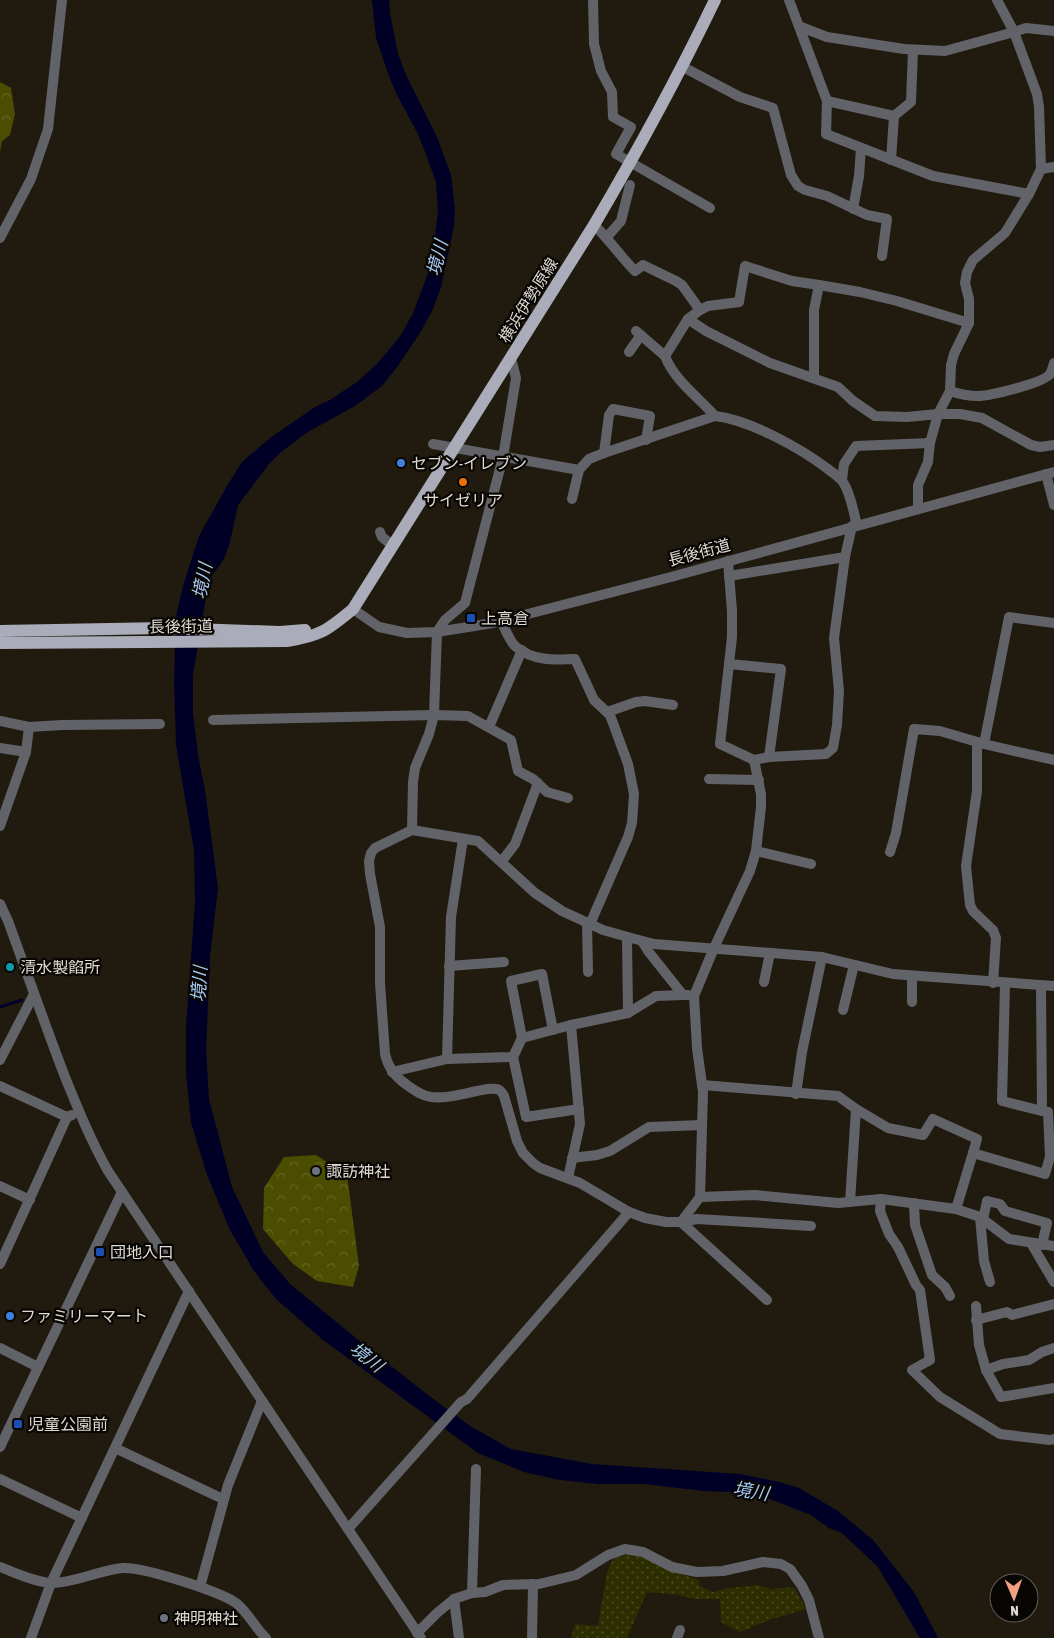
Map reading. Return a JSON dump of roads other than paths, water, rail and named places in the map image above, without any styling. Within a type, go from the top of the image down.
[{"type":"main road","name":"横浜伊勢原線","points":[[353,609],[594,225],[683,67],[715,0]]},
{"type":"main road","name":"長後街道","points":[[0,644],[165,643],[215,635],[297,631],[326,623],[353,609]]},
{"type":"main road","name":"長後街道","points":[[0,631],[171,629],[215,635]]},
{"type":"street","points":[[0,238],[31,178],[48,129],[62,0]]},
{"type":"street","points":[[593,0],[594,44],[601,71],[612,92],[613,116],[631,127],[616,154],[710,208]]},
{"type":"street","points":[[789,0],[801,27],[827,102],[826,134],[933,176],[1029,194]]},
{"type":"street","points":[[918,509],[918,485],[928,462],[930,443],[938,414],[950,392],[951,366],[954,354],[969,323],[969,299],[965,284],[967,272],[973,260],[1005,233],[1029,194],[1041,169],[1039,107],[1036,94],[1014,32],[997,0]]},
{"type":"street","points":[[801,27],[827,37],[913,50],[945,51],[1026,28],[1054,31]]},
{"type":"street","points":[[891,160],[894,116],[911,102],[913,50]]},
{"type":"street","points":[[683,67],[740,97],[773,108],[791,175],[798,186],[827,196],[866,215],[887,219],[882,256]]},
{"type":"street","points":[[827,102],[894,116]]},
{"type":"street","points":[[853,209],[859,176],[861,148]]},
{"type":"street","points":[[1041,169],[1054,167]]},
{"type":"street","points":[[607,237],[621,222],[630,185]]},
{"type":"street","points":[[594,225],[607,237],[623,260],[634,271],[643,265],[676,280],[682,285],[700,310]]},
{"type":"street","points":[[666,356],[688,319],[700,310],[708,306],[739,302],[745,266],[792,281],[897,301],[969,323]]},
{"type":"street","points":[[814,378],[814,310],[819,285]]},
{"type":"street","points":[[688,319],[706,331],[770,363],[838,387],[853,402],[875,416],[907,417],[960,414],[982,418],[1031,445],[1040,447],[1054,445]]},
{"type":"street","points":[[629,352],[639,333],[666,356],[669,366],[677,377],[715,416]]},
{"type":"street","points":[[412,830],[415,768],[429,734],[434,715],[437,632],[445,620],[465,603],[503,457],[516,378],[511,358]]},
{"type":"street","points":[[950,392],[968,396],[994,394],[1047,377],[1054,363]]},
{"type":"street","points":[[604,453],[609,415],[614,409],[650,416],[646,440]]},
{"type":"street","points":[[572,499],[579,470],[590,459],[715,416],[729,418],[787,442],[818,461],[842,480],[847,490],[854,526],[845,557],[834,638],[840,691],[837,725],[833,748],[826,754],[770,756],[754,760],[720,744],[732,637],[728,561]]},
{"type":"street","points":[[842,480],[844,464],[856,446],[930,443]]},
{"type":"street","points":[[433,444],[579,470]]},
{"type":"street","points":[[1050,473],[1054,505]]},
{"type":"street","name":"長後街道","points":[[353,609],[379,627],[407,633],[437,632],[501,621],[1050,473]]},
{"type":"street","points":[[380,532],[382,537],[392,545]]},
{"type":"street","points":[[730,576],[845,557]]},
{"type":"street","points":[[993,983],[996,938],[993,930],[973,911],[970,905],[966,866],[977,791],[980,743],[1009,617],[1054,623]]},
{"type":"street","points":[[501,621],[514,645],[532,656],[550,660],[575,658],[594,700],[610,715],[628,764],[634,794],[632,823],[628,837],[588,923],[588,972]]},
{"type":"street","points":[[489,727],[522,650]]},
{"type":"street","points":[[729,664],[781,669],[770,756]]},
{"type":"street","points":[[607,712],[636,702],[645,701],[673,705]]},
{"type":"street","points":[[213,720],[434,715],[468,716],[511,740],[518,771],[533,778],[547,792],[568,798]]},
{"type":"street","points":[[0,721],[29,727],[62,724],[160,724]]},
{"type":"street","points":[[0,826],[26,752],[29,727]]},
{"type":"street","points":[[890,852],[896,834],[914,729],[940,731],[980,743],[1054,760]]},
{"type":"street","points":[[0,748],[26,752]]},
{"type":"street","points":[[682,1222],[700,1197],[702,1085],[696,1048],[694,996],[714,948],[750,872],[756,851],[761,807],[759,780],[754,760]]},
{"type":"street","points":[[709,779],[759,780]]},
{"type":"street","points":[[502,862],[514,844],[538,784]]},
{"type":"street","points":[[811,1226],[697,1219],[682,1222],[666,1222],[645,1218],[628,1212],[580,1183],[540,1168],[533,1163],[524,1153],[517,1140],[504,1096],[500,1090],[495,1088],[457,1095],[429,1097],[404,1083],[392,1072],[387,1064],[385,1054],[380,983],[380,927],[369,861],[371,853],[375,848],[412,830],[478,841],[536,893],[562,911],[627,937],[654,944],[822,957],[893,974],[912,976],[1054,986]]},
{"type":"street","points":[[448,1059],[450,917],[463,839]]},
{"type":"street","points":[[756,851],[811,864]]},
{"type":"street","points":[[0,904],[4,922],[94,1147],[122,1192],[419,1635],[437,1613],[454,1599],[472,1593],[485,1592],[503,1585],[533,1584],[576,1575],[608,1555],[625,1549],[644,1552],[672,1567],[697,1572],[710,1572],[763,1562],[781,1564],[790,1569],[802,1586],[813,1612],[819,1638]]},
{"type":"street","points":[[627,937],[628,1014]]},
{"type":"street","points":[[642,941],[683,995]]},
{"type":"street","points":[[764,982],[770,953]]},
{"type":"street","points":[[796,1094],[802,1052],[822,957]]},
{"type":"street","points":[[449,966],[504,962]]},
{"type":"street","points":[[843,1010],[854,965]]},
{"type":"street","points":[[553,1030],[542,974],[511,981],[522,1038],[512,1056],[526,1116],[579,1109]]},
{"type":"street","points":[[912,976],[912,1002]]},
{"type":"street","points":[[1005,984],[1002,1101],[1048,1112]]},
{"type":"street","points":[[973,1153],[1045,1174],[1052,1157],[1043,1065],[1041,986]]},
{"type":"street","points":[[0,1060],[34,994]]},
{"type":"street","points":[[522,1038],[571,1025],[628,1014],[656,996],[694,996]]},
{"type":"street","points":[[568,1178],[580,1124],[571,1025]]},
{"type":"street","points":[[392,1072],[448,1059],[512,1056]]},
{"type":"street","points":[[1043,1065],[1054,1065]]},
{"type":"street","points":[[702,1085],[838,1096],[888,1128],[923,1135],[933,1119],[977,1139],[956,1209]]},
{"type":"street","points":[[0,1086],[67,1117],[80,1113]]},
{"type":"street","points":[[850,1202],[856,1109]]},
{"type":"street","points":[[0,1264],[67,1117]]},
{"type":"street","points":[[572,1158],[597,1155],[610,1151],[649,1127],[702,1125]]},
{"type":"street","points":[[0,1186],[30,1200]]},
{"type":"street","points":[[0,1447],[122,1192]]},
{"type":"street","points":[[700,1197],[755,1195],[838,1203],[881,1199],[914,1203],[956,1209],[981,1218],[1009,1239],[1054,1246]]},
{"type":"street","points":[[881,1199],[880,1212],[889,1234],[898,1247],[920,1290],[930,1360],[912,1370],[940,1397],[1000,1434],[1053,1441]]},
{"type":"street","points":[[990,1282],[984,1261],[981,1218],[988,1201],[1000,1204],[1005,1211],[1048,1222],[1042,1244]]},
{"type":"street","points":[[914,1203],[915,1225],[932,1275],[945,1287],[950,1296]]},
{"type":"street","points":[[348,1529],[461,1402],[467,1399],[628,1212]]},
{"type":"street","points":[[682,1222],[767,1300]]},
{"type":"street","points":[[1031,1243],[1054,1282]]},
{"type":"street","points":[[31,1638],[52,1582],[189,1291]]},
{"type":"street","points":[[976,1320],[1007,1312],[1012,1315],[1054,1304]]},
{"type":"street","points":[[976,1306],[979,1345],[986,1370],[1000,1397],[1054,1388]]},
{"type":"street","points":[[0,1348],[38,1366]]},
{"type":"street","points":[[986,1370],[1003,1364],[1029,1360],[1042,1352],[1054,1348]]},
{"type":"street","points":[[200,1587],[223,1500],[262,1401]]},
{"type":"street","points":[[115,1448],[223,1500]]},
{"type":"street","points":[[472,1593],[476,1469]]},
{"type":"street","points":[[0,1479],[82,1518]]},
{"type":"street","points":[[0,1567],[39,1581],[52,1582],[80,1579],[122,1568],[136,1568],[224,1596],[242,1608],[266,1638]]},
{"type":"street","points":[[532,1638],[533,1584]]},
{"type":"street","points":[[454,1599],[459,1638]]},
{"type":"water","name":"境川","points":[[372,0],[389,0],[398,54],[406,75],[437,137],[451,175],[455,209],[454,226],[441,287],[433,309],[420,333],[382,386],[355,406],[306,433],[269,464],[238,505],[230,542],[224,559],[212,576],[205,603],[193,675],[193,713],[218,888],[210,956],[206,1049],[209,1099],[232,1187],[263,1252],[290,1284],[424,1392],[470,1426],[511,1449],[592,1464],[740,1474],[799,1488],[838,1511],[873,1540],[914,1592],[938,1638],[920,1638],[878,1567],[842,1533],[829,1528],[811,1515],[767,1498],[730,1492],[644,1484],[599,1484],[560,1480],[524,1472],[478,1453],[323,1340],[276,1299],[254,1271],[229,1228],[206,1172],[191,1122],[186,1073],[186,1026],[195,903],[194,850],[176,745],[174,682],[176,616],[183,586],[199,536],[242,462],[270,438],[315,407],[330,400],[357,382],[377,364],[401,335],[413,313],[427,276],[433,253],[438,210],[436,182],[418,134],[389,76],[376,38]]},
{"type":"waterway","points":[[0,1007],[22,1000]]},
{"type":"place","name":"セブン-イレブン","points":[[401,463]]},
{"type":"place","name":"サイゼリア","points":[[463,482]]},
{"type":"place","name":"上高倉","points":[[471,618]]},
{"type":"place","name":"清水製餡所","points":[[10,967]]},
{"type":"place","name":"諏訪神社","points":[[316,1171]]},
{"type":"place","name":"団地入口","points":[[100,1252]]},
{"type":"place","name":"ファミリーマート","points":[[10,1316]]},
{"type":"place","name":"児童公園前","points":[[18,1424]]},
{"type":"place","name":"神明神社","points":[[164,1618]]}]
